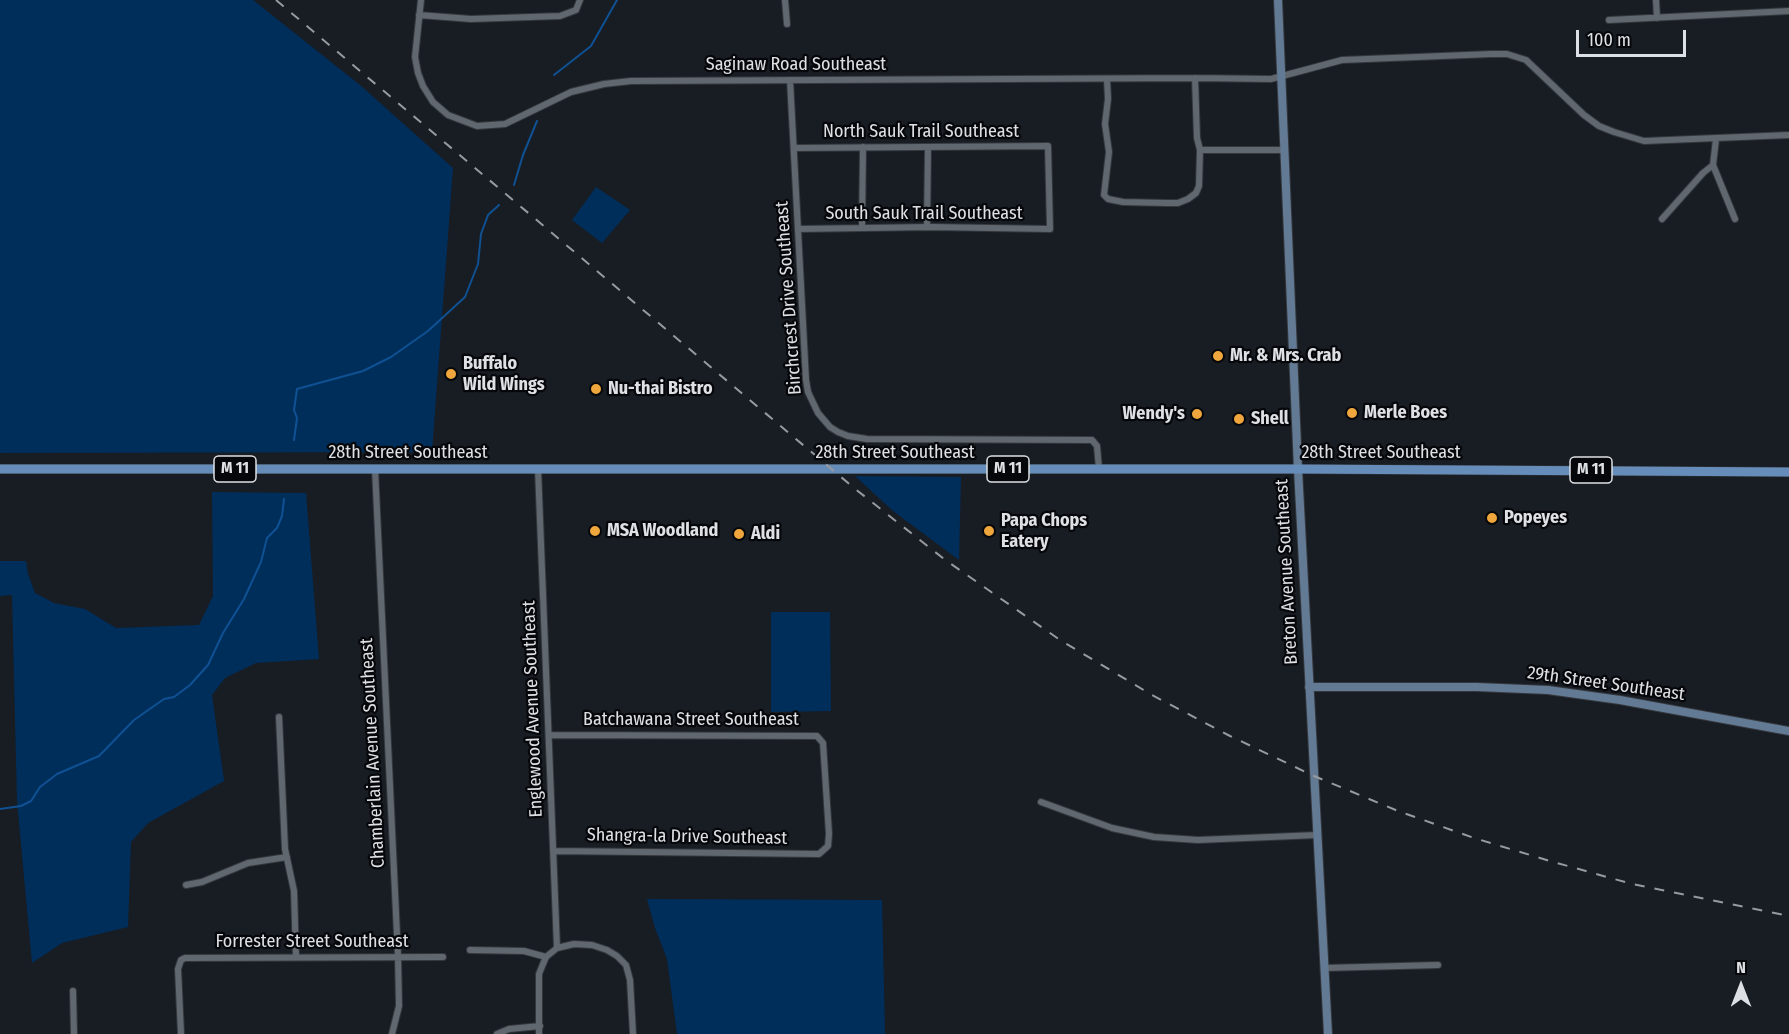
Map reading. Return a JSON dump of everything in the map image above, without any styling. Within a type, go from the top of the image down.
[{"type":"main road","name":"Breton Avenue Southeast","points":[[1278,0],[1298,469],[1328,1034]]},
{"type":"main road","name":"28th Street Southeast","points":[[0,469],[1298,469],[1789,472]]},
{"type":"main road","name":"29th Street Southeast","points":[[1310,687],[1477,687],[1548,690],[1620,700],[1789,731]]},
{"type":"street","name":"Saginaw Road Southeast","points":[[421,0],[415,57],[423,86],[433,102],[448,115],[477,126],[496,126],[513,121],[550,101],[586,87],[631,81],[1271,79],[1342,60],[1507,54],[1526,60],[1584,116],[1599,126],[1644,141],[1789,135]]},
{"type":"street","points":[[419,15],[471,19],[560,16],[576,10],[580,0]]},
{"type":"street","points":[[785,0],[787,24]]},
{"type":"street","points":[[1656,0],[1657,18]]},
{"type":"street","points":[[1609,20],[1789,12]]},
{"type":"street","points":[[1107,79],[1108,99],[1105,124],[1109,152],[1104,195],[1115,201],[1178,202],[1196,193],[1199,186],[1200,150],[1197,138],[1195,78]]},
{"type":"street","name":"Birchcrest Drive Southeast","points":[[790,80],[808,392],[818,413],[830,427],[848,436],[867,439],[1092,440],[1097,446],[1099,469]]},
{"type":"street","points":[[1716,139],[1713,165],[1735,219]]},
{"type":"street","name":"North Sauk Trail Southeast","points":[[794,148],[1048,146],[1050,229]]},
{"type":"street","points":[[862,227],[863,147]]},
{"type":"street","points":[[927,227],[928,147]]},
{"type":"street","points":[[1200,150],[1285,150]]},
{"type":"street","points":[[1662,219],[1713,165]]},
{"type":"street","name":"South Sauk Trail Southeast","points":[[798,229],[927,227],[1050,229]]},
{"type":"street","name":"Englewood Avenue Southeast","points":[[538,468],[557,948]]},
{"type":"street","name":"Chamberlain Avenue Southeast","points":[[375,470],[398,956],[399,1006],[392,1034]]},
{"type":"street","points":[[279,717],[287,857],[294,891],[296,957]]},
{"type":"street","name":"Batchawana Street Southeast","points":[[549,735],[817,736],[823,743],[824,750],[829,834],[828,846],[819,854]]},
{"type":"street","points":[[1041,802],[1112,828],[1154,837],[1198,840],[1317,835]]},
{"type":"street","name":"Shangra-la Drive Southeast","points":[[554,851],[819,854]]},
{"type":"street","points":[[186,885],[202,882],[248,863],[287,857]]},
{"type":"street","points":[[539,1034],[539,974],[546,957],[557,948],[574,944],[592,945],[607,950],[626,965],[630,980],[633,1034]]},
{"type":"street","points":[[470,950],[524,951],[546,957]]},
{"type":"street","name":"Forrester Street Southeast","points":[[181,1034],[178,969],[181,960],[185,958],[443,957]]},
{"type":"street","points":[[1324,968],[1438,965]]},
{"type":"street","points":[[73,991],[74,1034]]},
{"type":"street","points":[[497,1034],[509,1029],[540,1026]]},
{"type":"shaded area","points":[[0,0],[253,0],[360,85],[453,168],[432,452],[0,453]]},
{"type":"shaded area","points":[[596,187],[630,210],[602,243],[572,220]]},
{"type":"shaded area","points":[[855,476],[961,477],[959,560],[893,511]]},
{"type":"shaded area","points":[[212,492],[306,493],[319,659],[256,663],[225,678],[212,695],[224,781],[148,823],[131,842],[128,927],[62,943],[32,963],[17,801],[12,595],[0,596],[0,561],[26,561],[35,593],[54,603],[85,609],[116,628],[199,625],[213,596]]},
{"type":"shaded area","points":[[771,612],[830,612],[831,711],[771,712]]},
{"type":"shaded area","points":[[647,899],[882,900],[885,1034],[677,1034],[667,959]]},
{"type":"waterway","points":[[554,75],[591,46],[617,0]]},
{"type":"waterway","points":[[514,185],[537,121]]},
{"type":"waterway","points":[[294,440],[297,389],[363,371],[391,357],[428,331],[465,297],[478,264],[481,234],[488,215],[499,205]]},
{"type":"waterway","points":[[0,809],[21,806],[31,801],[40,787],[57,774],[99,756],[134,720],[164,699],[174,697],[190,685],[208,665],[223,633],[244,599],[261,562],[267,538],[277,528],[282,516],[284,499]]},
{"type":"railway","points":[[276,0],[854,488],[944,559],[1060,640],[1152,695],[1230,736],[1314,776],[1398,811],[1474,838],[1632,884],[1789,916]]},
{"type":"place","name":"Mr. & Mrs. Crab","points":[[1218,356]]},
{"type":"place","name":"Buffalo Wild Wings","points":[[451,374]]},
{"type":"place","name":"Nu-thai Bistro","points":[[596,389]]},
{"type":"place","name":"Merle Boes","points":[[1352,413]]},
{"type":"place","name":"Wendy's","points":[[1197,414]]},
{"type":"place","name":"Shell","points":[[1239,419]]},
{"type":"place","name":"Popeyes","points":[[1492,518]]},
{"type":"place","name":"MSA Woodland","points":[[595,531]]},
{"type":"place","name":"Papa Chops Eatery","points":[[989,531]]},
{"type":"place","name":"Aldi","points":[[739,534]]}]
